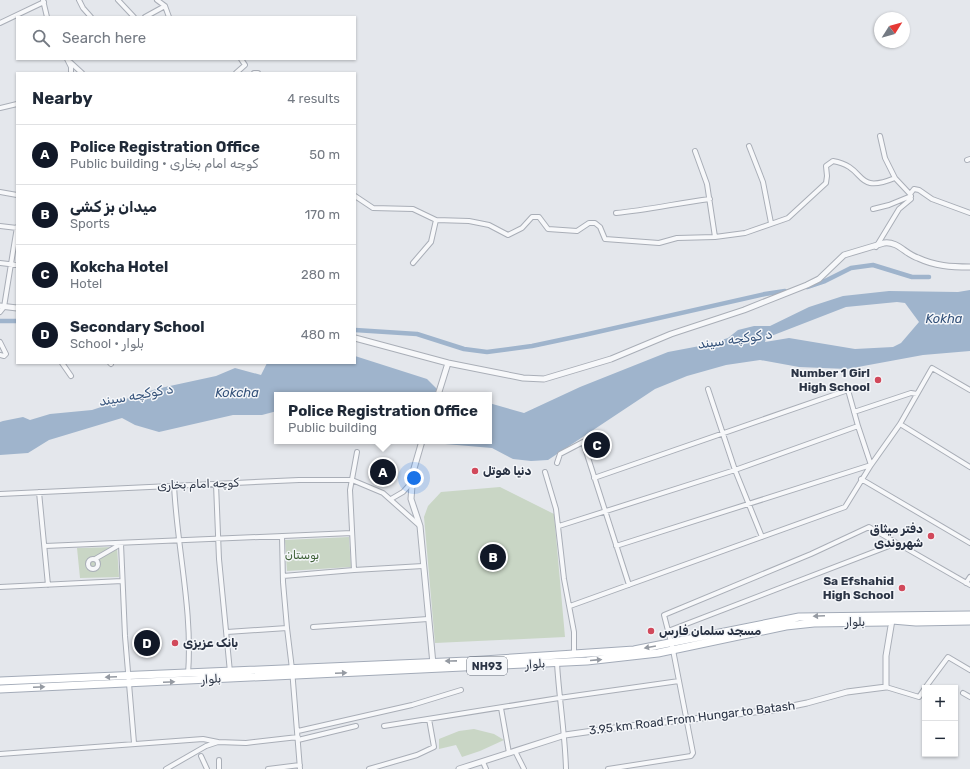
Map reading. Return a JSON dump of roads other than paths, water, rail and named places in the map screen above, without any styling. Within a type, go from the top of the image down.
[{"type":"main road","name":"بلوار","points":[[0,689],[128,680],[433,666],[574,662],[624,658],[799,617],[880,615],[948,618],[970,621]]},
{"type":"main road","name":"بلوار","points":[[433,666],[673,646],[786,626],[814,623],[887,622],[892,620],[916,622],[970,615]]},
{"type":"main road","name":"بلوار","points":[[0,681],[128,680],[188,674],[230,672],[250,674]]},
{"type":"street","points":[[79,0],[83,8],[91,16]]},
{"type":"street","points":[[118,0],[133,16]]},
{"type":"street","points":[[157,0],[165,6],[170,16]]},
{"type":"street","points":[[0,23],[43,1],[47,16]]},
{"type":"street","points":[[147,16],[165,6]]},
{"type":"street","points":[[237,72],[245,65],[242,60]]},
{"type":"street","points":[[68,61],[71,72]]},
{"type":"street","points":[[68,61],[81,72]]},
{"type":"street","points":[[0,108],[16,104]]},
{"type":"street","points":[[875,247],[899,209],[911,199],[910,195],[895,178],[885,158],[880,136]]},
{"type":"street","points":[[749,146],[763,182],[771,223]]},
{"type":"street","points":[[695,151],[707,184],[715,237]]},
{"type":"street","points":[[356,197],[373,208],[413,209],[436,220],[469,221],[489,225],[508,235],[522,228],[532,217],[539,217],[548,228],[577,231],[589,223],[595,223],[600,227],[606,239],[659,243],[677,238],[715,237],[745,233],[788,218],[826,182],[826,166],[833,161],[848,165],[866,182],[872,184],[881,183],[895,178]]},
{"type":"street","points":[[873,209],[889,205],[910,195],[916,189],[932,199],[970,213]]},
{"type":"street","points":[[0,192],[16,195]]},
{"type":"street","points":[[616,213],[652,210],[671,204],[710,199]]},
{"type":"street","points":[[413,263],[431,242],[436,220]]},
{"type":"street","points":[[0,226],[16,228]]},
{"type":"street","points":[[0,312],[11,265],[16,234]]},
{"type":"street","points":[[356,338],[448,363],[523,378],[544,379],[565,374],[611,359],[671,334],[744,310],[819,279],[844,255],[891,242],[916,258],[939,266],[970,267]]},
{"type":"street","points":[[0,263],[16,265]]},
{"type":"street","points":[[2,306],[16,308]]},
{"type":"street","points":[[0,342],[6,354],[4,356],[0,355]]},
{"type":"street","points":[[439,392],[448,363]]},
{"type":"street","points":[[63,364],[71,376]]},
{"type":"street","points":[[570,606],[846,507],[861,479],[900,424],[932,368],[970,390]]},
{"type":"street","points":[[708,389],[735,470],[762,537]]},
{"type":"street","points":[[594,478],[848,390],[871,465]]},
{"type":"street","points":[[854,412],[911,393],[918,394]]},
{"type":"street","points":[[900,424],[970,467]]},
{"type":"street","points":[[559,526],[605,510],[735,470],[858,426]]},
{"type":"street","points":[[557,463],[560,454],[583,442],[629,585]]},
{"type":"street","points":[[421,444],[412,481],[411,499],[420,526],[433,666]]},
{"type":"street","points":[[354,570],[350,490],[357,452]]},
{"type":"street","points":[[616,546],[871,465]]},
{"type":"street","points":[[545,472],[556,509],[559,526],[564,579],[570,606],[574,662]]},
{"type":"street","points":[[861,479],[970,543]]},
{"type":"street","name":"کوچه امام بخاری","points":[[0,494],[174,485],[352,480],[383,493],[392,499],[420,526]]},
{"type":"street","points":[[392,499],[403,492],[412,481]]},
{"type":"street","points":[[216,484],[217,537],[230,672]]},
{"type":"street","points":[[174,485],[185,590],[189,649],[188,674]]},
{"type":"street","points":[[39,492],[48,585]]},
{"type":"street","points":[[608,769],[691,756],[693,753],[673,646],[664,615],[811,554],[869,527],[968,584],[970,577]]},
{"type":"street","points":[[45,546],[121,544],[217,537],[352,533]]},
{"type":"street","points":[[268,769],[300,767],[293,672],[287,628],[282,536]]},
{"type":"street","points":[[668,631],[897,543]]},
{"type":"street","points":[[96,559],[121,544]]},
{"type":"street","points":[[121,544],[128,680],[134,743]]},
{"type":"street","points":[[283,576],[423,566]]},
{"type":"street","points":[[0,587],[122,581]]},
{"type":"street","points":[[313,627],[428,619]]},
{"type":"street","points":[[892,620],[886,656],[886,687],[919,697],[922,692]]},
{"type":"street","points":[[226,632],[287,628]]},
{"type":"street","points":[[927,685],[948,657],[970,670]]},
{"type":"street","points":[[557,662],[559,698],[565,735],[566,769]]},
{"type":"street","points":[[384,726],[559,698],[679,681]]},
{"type":"street","name":"3.95 km Road From Hungar to Batash","points":[[459,769],[565,735],[620,727],[773,710],[807,703],[847,692],[886,687]]},
{"type":"street","points":[[298,731],[412,705],[460,690]]},
{"type":"street","points":[[963,693],[970,698]]},
{"type":"street","points":[[501,708],[509,753]]},
{"type":"street","points":[[369,769],[417,755],[434,747],[429,719]]},
{"type":"street","points":[[0,754],[203,739],[218,742],[246,743],[298,738],[356,726]]},
{"type":"street","points":[[166,769],[206,746],[218,742]]},
{"type":"street","points":[[515,751],[524,769]]},
{"type":"street","points":[[202,756],[207,769]]},
{"type":"street","points":[[219,760],[219,769]]},
{"type":"street","points":[[483,762],[486,769]]},
{"type":"water","points":[[970,290],[970,351],[923,355],[847,369],[799,367],[760,360],[726,365],[687,376],[655,389],[548,460],[531,461],[513,459],[492,448],[445,444],[492,444],[492,404],[524,413],[580,387],[668,352],[705,345],[728,338],[738,330],[754,326],[770,326],[809,307],[843,296],[889,291],[958,292]],"holes":[[[897,302],[905,303],[919,322],[901,343],[893,347],[855,349],[789,338],[765,342],[766,338],[846,307]]]},
{"type":"water","name":"Kokcha","points":[[356,356],[427,379],[440,392],[274,392],[274,412],[262,415],[233,415],[159,432],[135,425],[122,418],[49,440],[28,453],[0,455],[0,422],[3,421],[23,417],[30,420],[50,414],[92,410],[156,389],[216,376],[235,368],[261,375],[266,364],[356,364]]},
{"type":"waterway","points":[[807,287],[825,281],[851,268],[873,265],[912,277],[929,277]]},
{"type":"waterway","points":[[356,330],[417,334],[464,349],[487,352],[532,346],[765,294],[785,291]]},
{"type":"waterway","points":[[0,321],[16,321]]},
{"type":"place","name":"Number 1 Girl High School","points":[[878,380]]},
{"type":"place","name":"Kokcha Hotel","points":[[597,445]]},
{"type":"place","name":"دنیا هوتل","points":[[475,471]]},
{"type":"place","name":"Police Registration Office","points":[[383,472]]},
{"type":"place","name":"دفتر میثاق شهروندی","points":[[931,536]]},
{"type":"place","name":"میدان بز کشی","points":[[493,557]]},
{"type":"place","name":"Sa Efshahid High School","points":[[902,588]]},
{"type":"place","name":"مسجد سلمان فارس","points":[[651,631]]},
{"type":"place","name":"Secondary School","points":[[147,643]]},
{"type":"place","name":"بانک عزیزی","points":[[175,643]]},
{"type":"water label","name":"Kokha","points":[[944,318]]},
{"type":"water label","name":"د کوکچه سیند","points":[[735,339]]},
{"type":"water label","name":"د کوکچه سیند","points":[[136,395]]},
{"type":"park label","name":"بوستان","points":[[302,555]]}]
